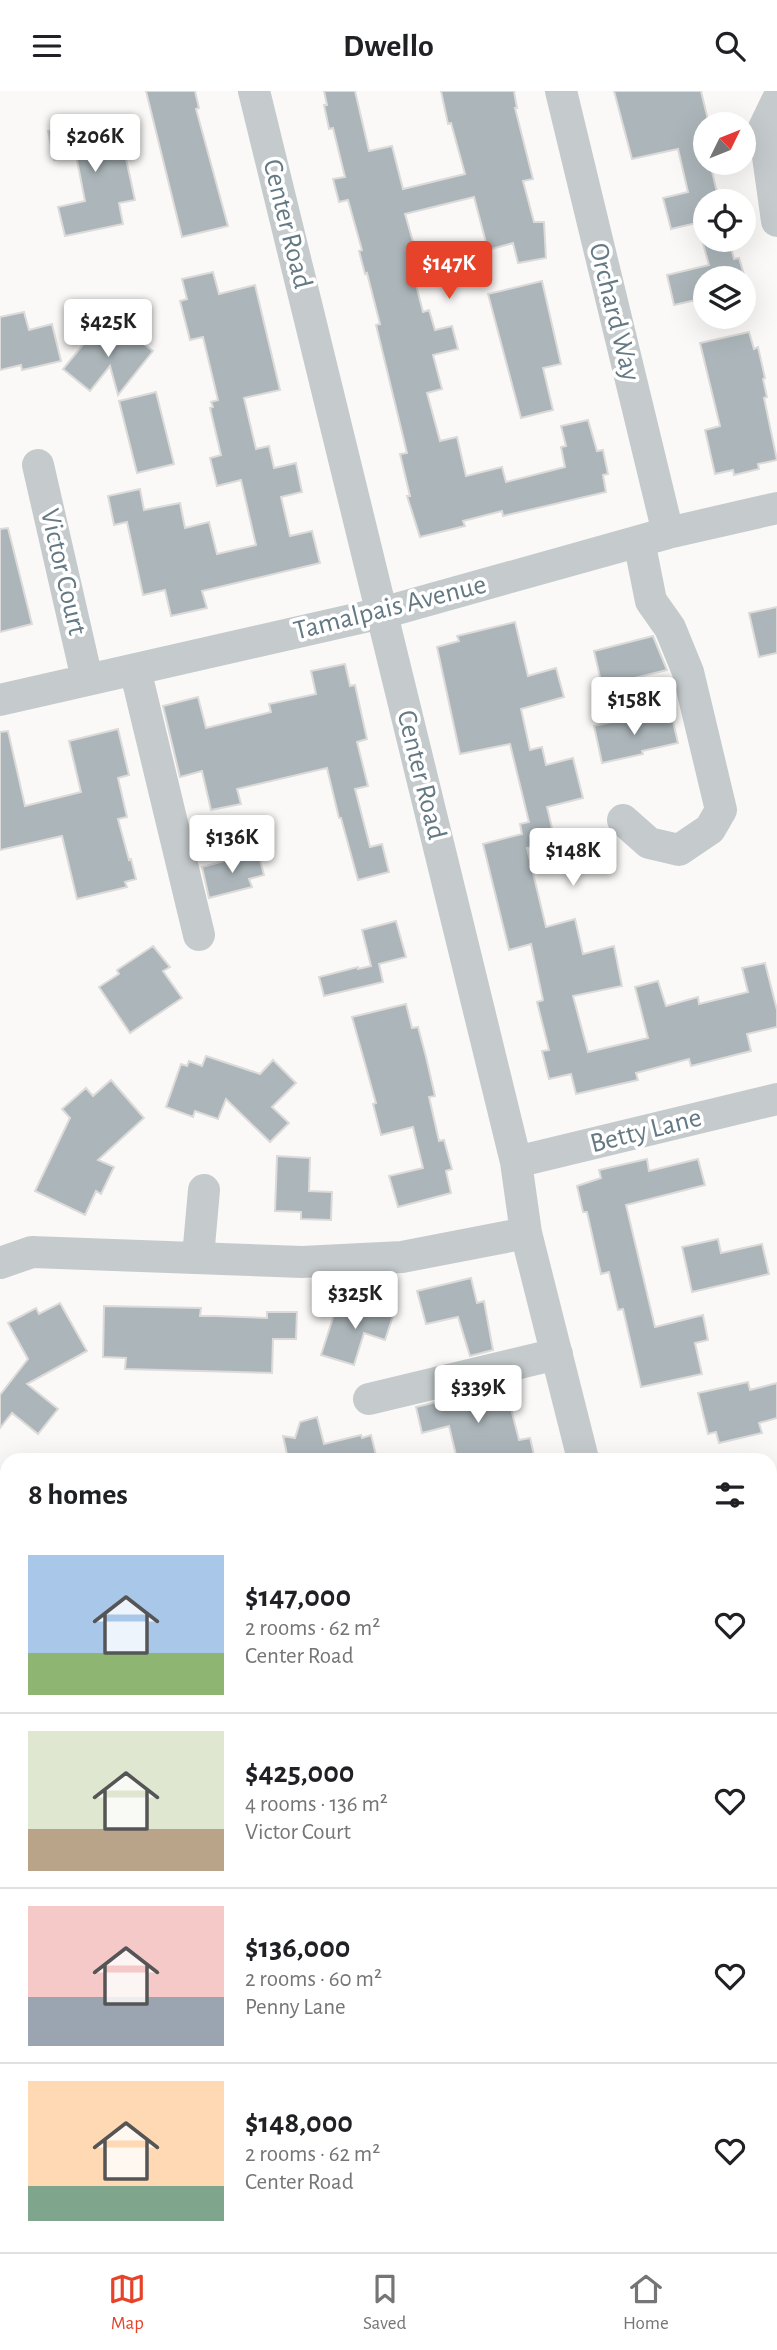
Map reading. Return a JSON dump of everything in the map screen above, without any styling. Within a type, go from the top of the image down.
[{"type":"street","name":"Center Road","points":[[254,91],[516,1162],[526,1233],[582,1453]]},
{"type":"street","name":"Orchard Way","points":[[561,91],[653,537],[651,601],[670,628],[688,672],[721,810],[710,829],[679,850],[649,843],[623,820]]},
{"type":"street","points":[[777,101],[764,128],[777,221]]},
{"type":"street","name":"Victor Court","points":[[38,465],[88,680]]},
{"type":"street","name":"Tamalpais Avenue","points":[[0,700],[382,613],[653,537],[777,508]]},
{"type":"street","points":[[135,669],[199,935]]},
{"type":"street","name":"Betty Lane","points":[[516,1162],[777,1099]]},
{"type":"street","points":[[198,1257],[204,1190]]},
{"type":"street","points":[[0,1263],[33,1252],[302,1262],[402,1257],[526,1233]]},
{"type":"street","points":[[369,1399],[557,1354]]},
{"type":"building","points":[[146,91],[195,91],[199,108],[196,109],[228,226],[182,237]]},
{"type":"building","points":[[324,91],[355,91],[369,151],[392,146],[403,189],[465,174],[451,123],[448,124],[441,91],[514,91],[515,108],[533,179],[523,181],[534,222],[544,222],[546,258],[518,263],[513,243],[488,250],[474,197],[405,214],[419,262],[411,265],[423,312],[429,310],[435,330],[452,326],[458,349],[433,355],[442,389],[427,393],[440,441],[457,437],[466,476],[502,467],[506,482],[565,467],[561,447],[566,446],[561,426],[588,420],[597,451],[603,450],[608,474],[603,475],[606,492],[503,516],[502,511],[463,521],[465,526],[420,537],[407,496],[410,496],[400,454],[407,453],[376,325],[380,324],[348,200],[339,202],[333,179],[345,177],[333,128],[329,129]]},
{"type":"building","points":[[614,91],[701,91],[706,112],[693,112],[693,175],[713,175],[716,189],[693,189],[693,224],[671,229],[663,198],[688,192],[678,149],[632,159]]},
{"type":"building","points":[[117,117],[135,200],[119,203],[123,224],[65,236],[58,207],[85,201],[76,155],[54,160],[48,131]]},
{"type":"building","points":[[705,252],[732,252],[734,259],[739,258],[741,266],[705,266],[709,265]]},
{"type":"building","points":[[693,269],[693,301],[674,305],[667,275]]},
{"type":"building","points":[[213,272],[219,294],[255,285],[280,390],[244,398],[256,449],[269,446],[274,468],[296,463],[302,492],[281,497],[290,536],[312,531],[320,563],[202,591],[207,608],[171,616],[165,590],[143,595],[127,522],[114,525],[108,496],[140,489],[144,510],[180,503],[185,528],[209,522],[217,554],[256,545],[241,480],[217,486],[210,458],[221,455],[210,408],[213,407],[211,402],[218,400],[203,337],[190,340],[180,301],[187,299],[182,279]]},
{"type":"building","points":[[542,281],[561,364],[543,368],[553,410],[521,418],[488,294]]},
{"type":"building","points":[[24,312],[29,330],[52,324],[61,361],[22,370],[21,365],[0,370],[0,317]]},
{"type":"building","points":[[99,325],[118,341],[126,330],[153,351],[118,395],[110,366],[90,391],[63,369]]},
{"type":"building","points":[[749,332],[754,349],[758,347],[765,378],[767,397],[764,398],[777,460],[758,464],[759,469],[734,475],[733,470],[715,474],[705,430],[720,426],[700,343]]},
{"type":"building","points":[[156,392],[174,464],[137,473],[119,401]]},
{"type":"building","points":[[8,528],[32,624],[0,632],[0,529]]},
{"type":"building","points":[[777,607],[777,653],[759,657],[749,613]]},
{"type":"building","points":[[515,622],[528,676],[556,668],[564,697],[521,709],[530,750],[542,747],[546,765],[573,758],[583,798],[547,807],[555,841],[527,848],[546,927],[575,919],[583,954],[614,946],[622,986],[573,996],[588,1052],[648,1038],[635,987],[658,981],[666,1006],[698,997],[699,1004],[748,992],[742,968],[765,963],[777,1010],[777,1027],[747,1034],[751,1051],[691,1066],[689,1059],[636,1073],[638,1080],[576,1094],[571,1074],[549,1079],[542,1051],[549,1050],[537,1002],[543,1000],[531,944],[509,950],[483,844],[522,834],[520,824],[529,822],[510,744],[460,754],[437,647],[459,641],[457,636]]},
{"type":"building","points":[[653,636],[667,670],[602,686],[594,651]]},
{"type":"building","points":[[345,664],[350,686],[355,685],[367,739],[357,742],[368,786],[355,789],[370,847],[382,844],[389,872],[358,880],[327,768],[237,789],[241,804],[211,810],[202,771],[180,777],[163,706],[198,697],[206,728],[271,712],[269,704],[316,694],[311,671]]},
{"type":"building","points":[[671,713],[678,743],[602,763],[594,726],[634,717],[635,721]]},
{"type":"building","points":[[118,729],[129,775],[118,778],[127,817],[118,819],[136,879],[125,882],[127,887],[77,899],[62,836],[0,850],[0,732],[8,731],[25,806],[81,792],[69,741]]},
{"type":"building","points":[[258,852],[264,875],[249,879],[252,887],[209,898],[202,867]]},
{"type":"building","points":[[396,921],[406,957],[379,964],[383,982],[324,996],[319,977],[371,966],[362,930]]},
{"type":"building","points":[[153,946],[170,967],[163,971],[182,998],[130,1033],[99,987],[119,974],[117,970]]},
{"type":"building","points":[[406,1004],[412,1028],[418,1027],[435,1096],[429,1097],[439,1141],[444,1140],[452,1169],[446,1171],[451,1193],[398,1207],[389,1176],[423,1168],[413,1127],[381,1135],[373,1104],[376,1103],[352,1017]]},
{"type":"building","points":[[206,1056],[260,1074],[273,1060],[296,1083],[272,1107],[289,1123],[270,1142],[226,1099],[218,1119],[195,1111],[193,1117],[166,1107],[181,1064],[187,1066],[189,1061],[202,1066]]},
{"type":"building","points":[[111,1080],[144,1118],[98,1160],[114,1167],[101,1194],[96,1191],[85,1215],[35,1191],[70,1118],[62,1109],[86,1088],[93,1096]]},
{"type":"building","points":[[277,1156],[310,1158],[309,1191],[332,1192],[331,1220],[301,1219],[301,1212],[275,1211]]},
{"type":"building","points":[[647,1159],[649,1171],[698,1159],[705,1185],[626,1205],[655,1327],[703,1315],[708,1340],[695,1343],[702,1374],[641,1387],[623,1309],[618,1310],[609,1272],[601,1274],[587,1212],[583,1212],[577,1186],[601,1178],[599,1170]]},
{"type":"building","points":[[718,1239],[721,1253],[762,1244],[769,1274],[692,1292],[682,1247]]},
{"type":"building","points":[[471,1278],[477,1303],[484,1301],[493,1350],[470,1356],[458,1317],[426,1324],[417,1291]]},
{"type":"building","points":[[60,1303],[87,1351],[27,1384],[58,1409],[38,1434],[12,1413],[0,1428],[0,1395],[28,1359],[8,1323],[36,1308],[39,1314]]},
{"type":"building","points":[[365,1303],[394,1313],[385,1340],[364,1333],[354,1365],[321,1355],[337,1305],[363,1309]]},
{"type":"building","points":[[104,1306],[201,1308],[200,1316],[267,1318],[267,1312],[297,1312],[296,1339],[273,1339],[272,1373],[125,1369],[126,1358],[103,1357]]},
{"type":"building","points":[[748,1382],[750,1390],[777,1383],[777,1418],[759,1423],[762,1433],[719,1443],[716,1432],[708,1434],[698,1393]]},
{"type":"building","points":[[505,1385],[519,1440],[530,1438],[534,1453],[456,1453],[449,1426],[422,1433],[416,1407]]},
{"type":"building","points":[[317,1417],[324,1444],[371,1435],[376,1453],[287,1453],[283,1436],[295,1438],[300,1422]]}]
